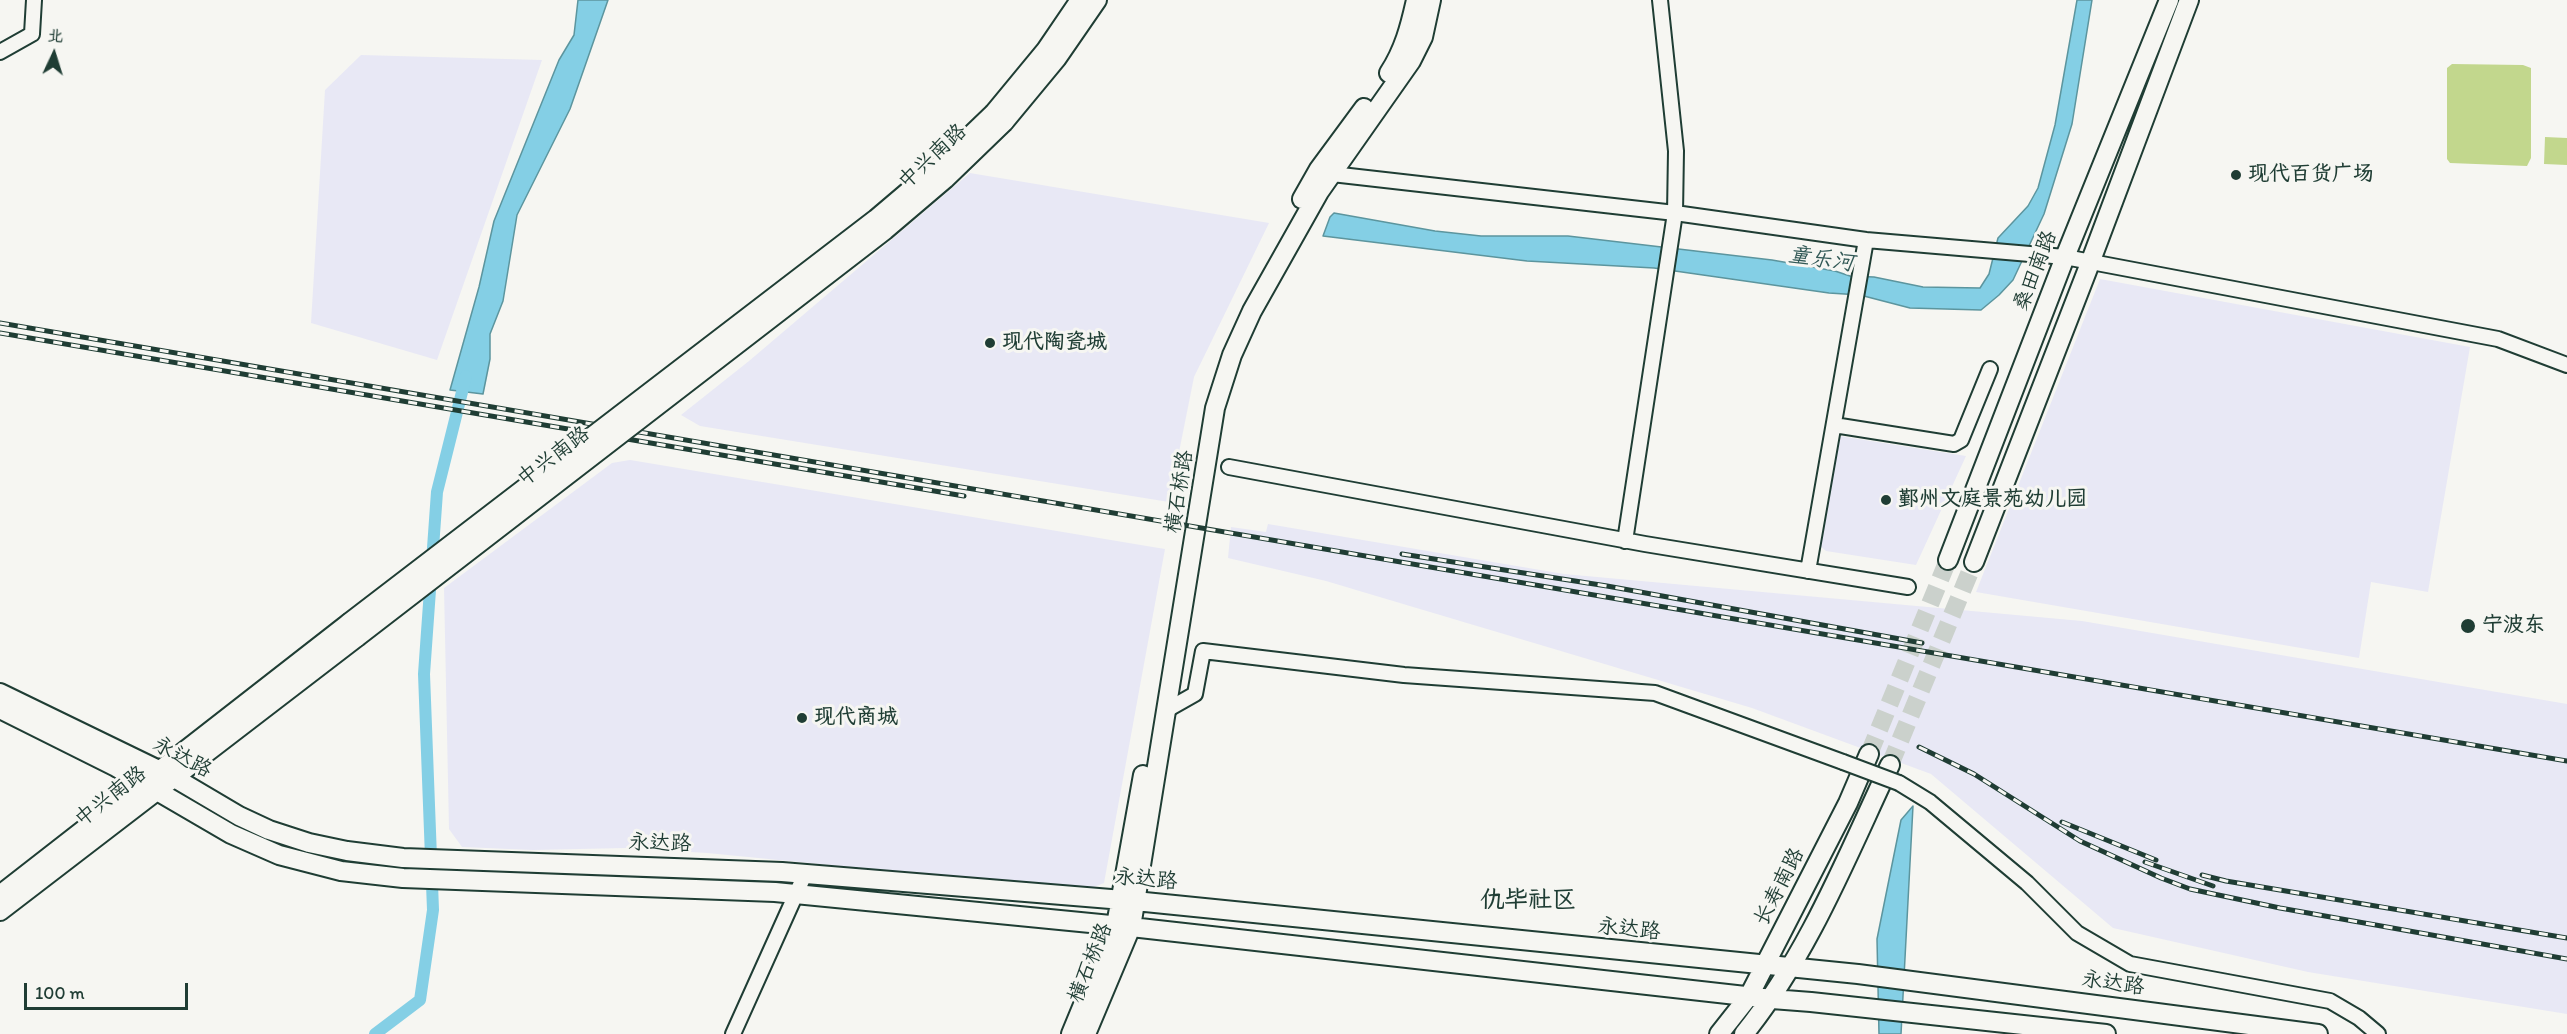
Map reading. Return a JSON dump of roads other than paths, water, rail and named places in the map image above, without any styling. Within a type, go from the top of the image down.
[{"type":"main road","name":"中兴南路","points":[[999,117],[1080,0]]},
{"type":"main road","name":"中兴南路","points":[[0,895],[123,801],[148,787],[885,230],[945,179],[999,117],[1058,58],[1097,0]]},
{"type":"main road","name":"横石桥路","points":[[1086,1034],[1124,926],[1208,399],[1220,354],[1247,296],[1319,169],[1400,57],[1416,0]]},
{"type":"main road","name":"横石桥路","points":[[1128,901],[1190,574],[1215,408],[1223,380],[1238,338],[1318,192],[1411,62],[1423,37],[1431,0]]},
{"type":"main road","name":"桑田南路","points":[[1948,560],[2065,257],[2169,0]]},
{"type":"main road","points":[[1974,562],[2091,262],[2189,0]]},
{"type":"main road","name":"永达路","points":[[0,693],[166,773],[239,816],[269,830],[309,843],[347,851],[403,858],[805,873],[1128,901],[1858,974],[2318,1034]]},
{"type":"main road","name":"永达路","points":[[0,709],[107,762],[231,834],[279,855],[340,871],[403,878],[796,894],[1124,926],[2106,1034]]},
{"type":"main road","name":"长寿南路","points":[[1719,1034],[1749,996],[1848,803],[1869,754]]},
{"type":"main road","points":[[1744,1034],[1772,999],[1789,968],[1841,871],[1890,765]]},
{"type":"main road","name":"中兴南路","points":[[0,911],[141,804],[148,787]]},
{"type":"main road","name":"横石桥路","points":[[1071,1034],[1124,926]]},
{"type":"street","points":[[0,52],[32,34],[34,0]]},
{"type":"street","points":[[1625,541],[1675,213],[1676,151],[1660,0]]},
{"type":"street","points":[[1332,174],[1675,213],[1866,240],[2065,257],[2498,339],[2567,365]]},
{"type":"street","points":[[1808,571],[1866,240]]},
{"type":"street","points":[[1834,425],[1954,444],[1961,440],[1989,369]]},
{"type":"street","points":[[1229,467],[1625,541],[1908,587]]},
{"type":"street","points":[[1165,711],[1195,694],[1203,651],[1404,675],[1655,693],[1899,783],[1930,802],[2027,883],[2076,933],[2130,964],[2330,1001],[2359,1018],[2378,1034]]},
{"type":"street","points":[[733,1034],[805,873]]},
{"type":"water","points":[[578,0],[608,0],[570,109],[517,215],[503,301],[490,334],[490,359],[483,394],[450,390],[479,287],[494,221],[559,60],[574,35]]},
{"type":"water","points":[[2077,0],[2092,0],[2072,124],[2044,214],[2013,280],[1981,310],[1910,308],[1860,295],[1829,293],[1654,268],[1527,261],[1323,236],[1330,217],[1334,213],[1435,231],[1481,236],[1568,236],[1772,260],[1835,271],[1850,276],[1874,277],[1923,287],[1980,288],[1989,274],[1998,238],[2028,206],[2038,188],[2055,125]]},
{"type":"water","points":[[1913,806],[1901,1034],[1879,1034],[1877,939],[1901,820]]},
{"type":"waterway","points":[[375,1034],[420,1000],[433,910],[424,674],[437,492],[466,376]]},
{"type":"tunnel","points":[[1869,754],[1948,560]]},
{"type":"tunnel","points":[[1890,765],[1974,562]]},
{"type":"railway","points":[[0,323],[2567,761]]},
{"type":"railway","points":[[0,333],[964,496]]},
{"type":"railway","points":[[1402,554],[1607,586],[1922,643]]},
{"type":"railway","points":[[1919,747],[1974,774],[2080,841],[2190,889],[2280,908],[2567,959]]},
{"type":"railway","points":[[2062,822],[2156,860]]},
{"type":"railway","points":[[2145,862],[2213,886]]},
{"type":"railway","points":[[2202,875],[2226,881],[2567,938]]},
{"type":"place","name":"现代百货广场","points":[[2236,175]]},
{"type":"place","name":"现代陶瓷城","points":[[990,343]]},
{"type":"place","name":"鄞州文庭景苑幼儿园","points":[[1886,500]]},
{"type":"place","name":"宁波东","points":[[2468,626]]},
{"type":"place","name":"现代商城","points":[[802,718]]},
{"type":"district","name":"仇毕社区","points":[[1528,901]]},
{"type":"water label","name":"童乐河","points":[[1821,260]]}]
